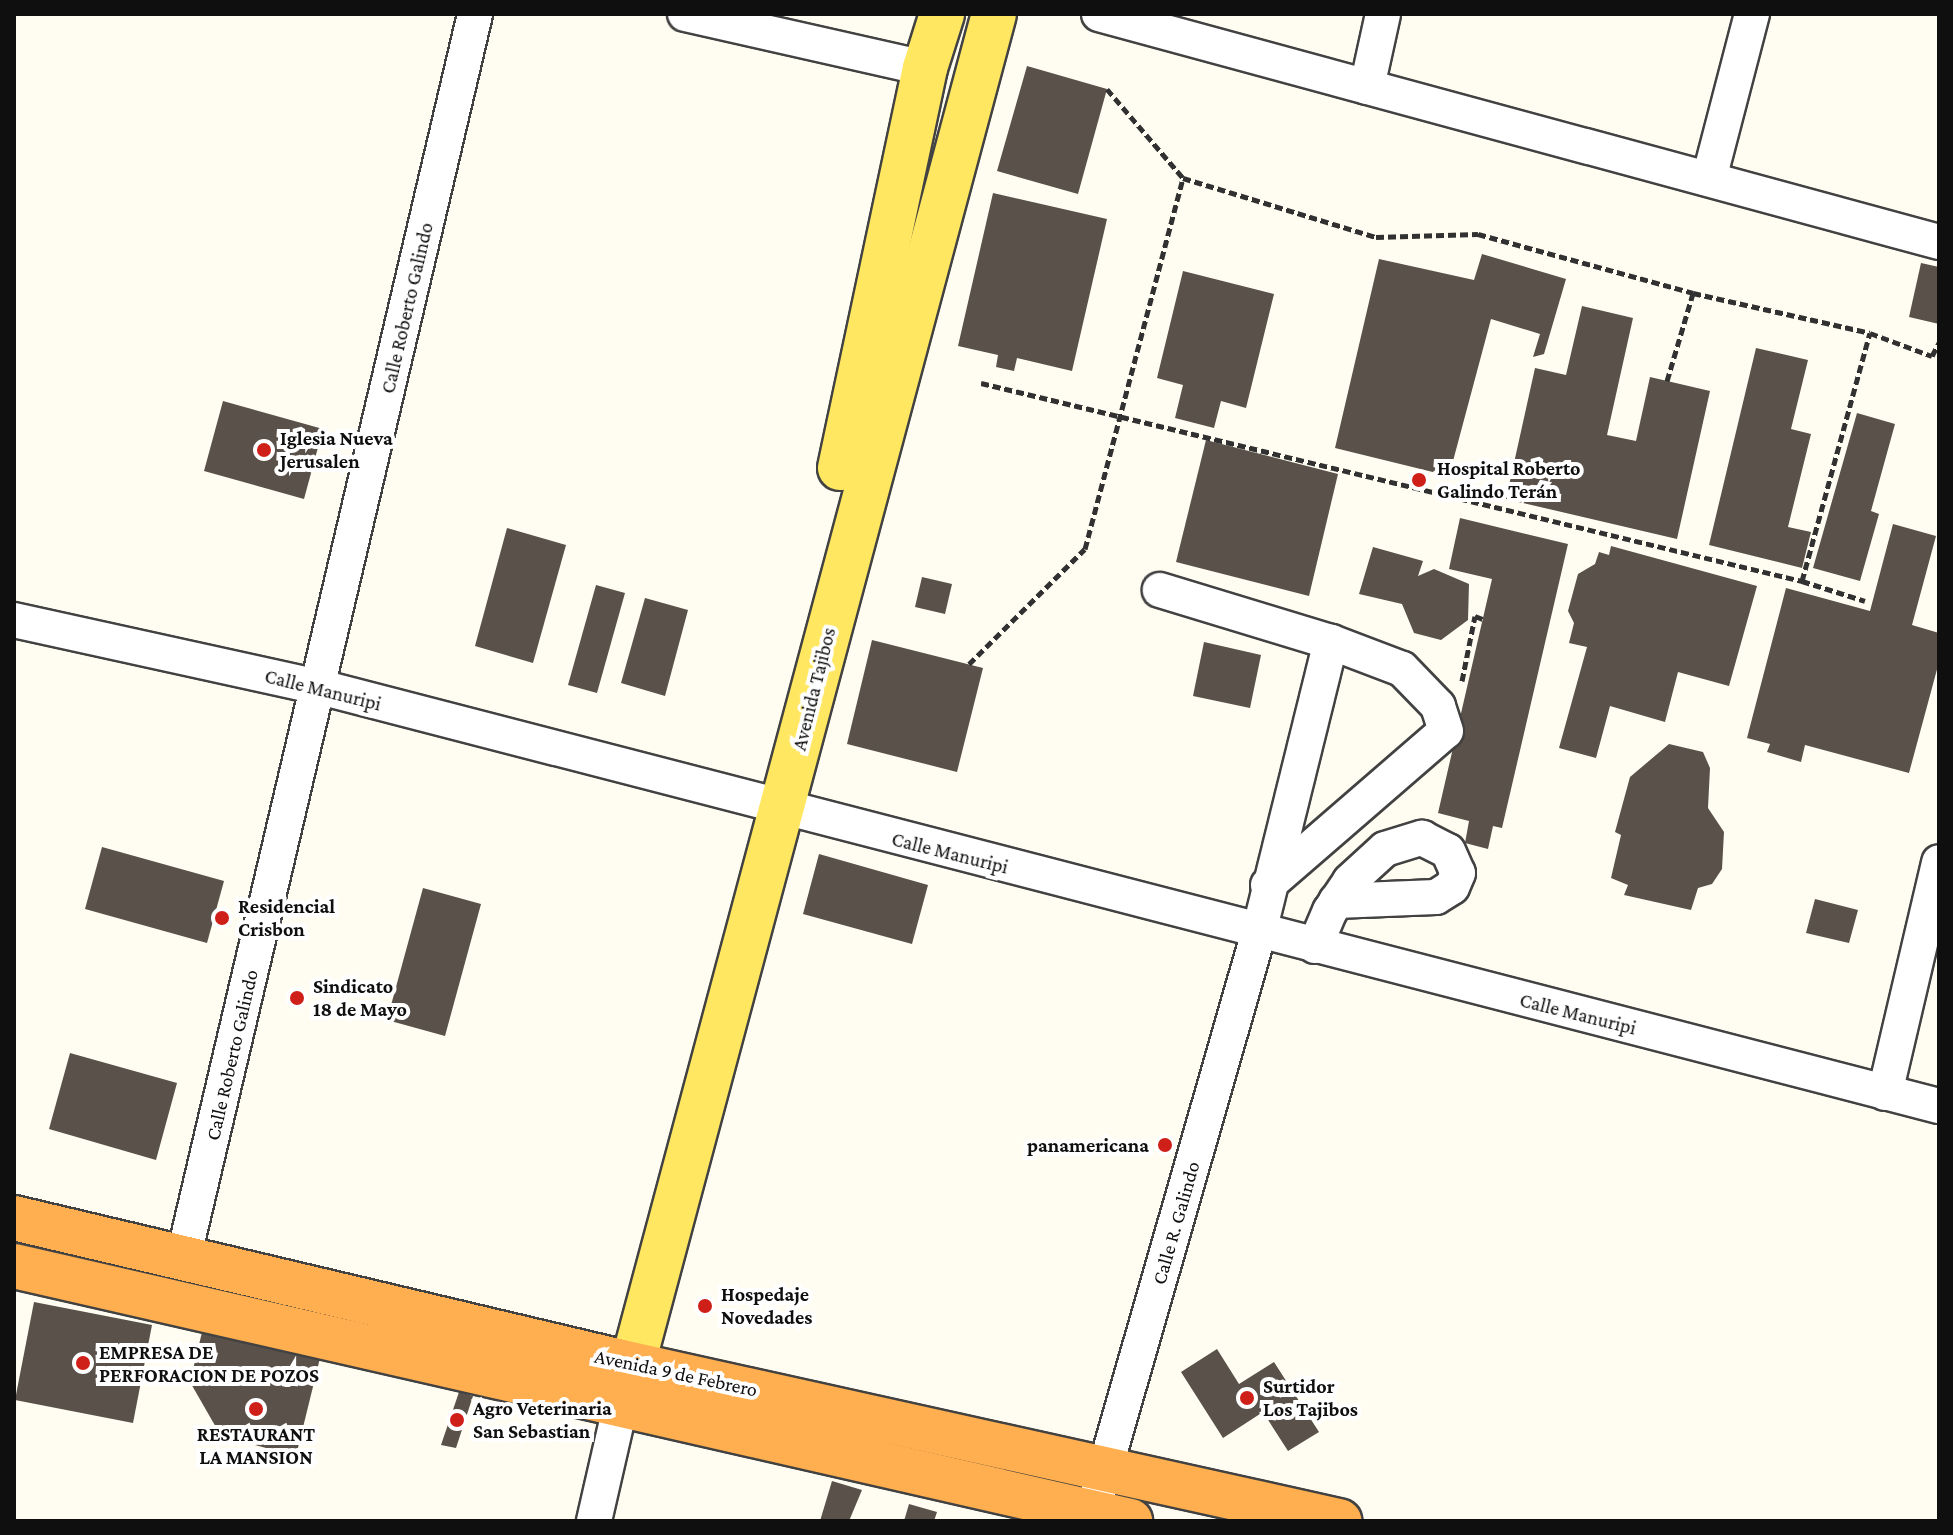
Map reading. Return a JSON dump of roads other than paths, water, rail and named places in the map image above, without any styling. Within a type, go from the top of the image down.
[{"type":"highway","name":"Avenida 9 de Febrero","points":[[14,1218],[184,1255],[623,1376],[1111,1517]]},
{"type":"highway","name":"Avenida 9 de Febrero","points":[[14,1266],[623,1376],[1104,1469],[1339,1521]]},
{"type":"main road","name":"Avenida Tajibos","points":[[770,807],[925,68],[942,14]]},
{"type":"main road","name":"Avenida Tajibos","points":[[623,1376],[770,807],[853,532],[994,14]]},
{"type":"street","name":"Calle Roberto Galindo","points":[[184,1255],[320,687],[475,14]]},
{"type":"street","points":[[685,14],[925,68]]},
{"type":"street","points":[[1099,14],[1939,242]]},
{"type":"street","points":[[1367,87],[1383,14]]},
{"type":"street","points":[[1709,179],[1752,14]]},
{"type":"street","points":[[1160,590],[1331,642],[1402,669],[1438,706],[1446,731],[1268,885]]},
{"type":"street","name":"Calle Manuripi","points":[[14,620],[320,687],[770,807],[1939,1106]]},
{"type":"street","name":"Calle R. Galindo","points":[[1111,1517],[1104,1469],[1259,932],[1268,885],[1331,642]]},
{"type":"street","points":[[1885,1093],[1939,862]]},
{"type":"street","points":[[1315,946],[1336,901]]},
{"type":"street","points":[[594,1521],[623,1376]]},
{"type":"place","name":"Iglesia Nueva Jerusalen","points":[[264,450]]},
{"type":"place","name":"Hospital Roberto Galindo Terán","points":[[1419,480]]},
{"type":"place","name":"Residencial Crisbon","points":[[222,918]]},
{"type":"place","name":"Sindicato 18 de Mayo","points":[[297,998]]},
{"type":"place","name":"panamericana","points":[[1165,1145]]},
{"type":"place","name":"Hospedaje Novedades","points":[[705,1306]]},
{"type":"place","name":"EMPRESA DE PERFORACION DE POZOS","points":[[83,1363]]},
{"type":"place","name":"Surtidor Los Tajibos","points":[[1247,1398]]},
{"type":"place","name":"RESTAURANT LA MANSION","points":[[256,1409]]},
{"type":"place","name":"Agro Veterinaria San Sebastian","points":[[457,1420]]}]
